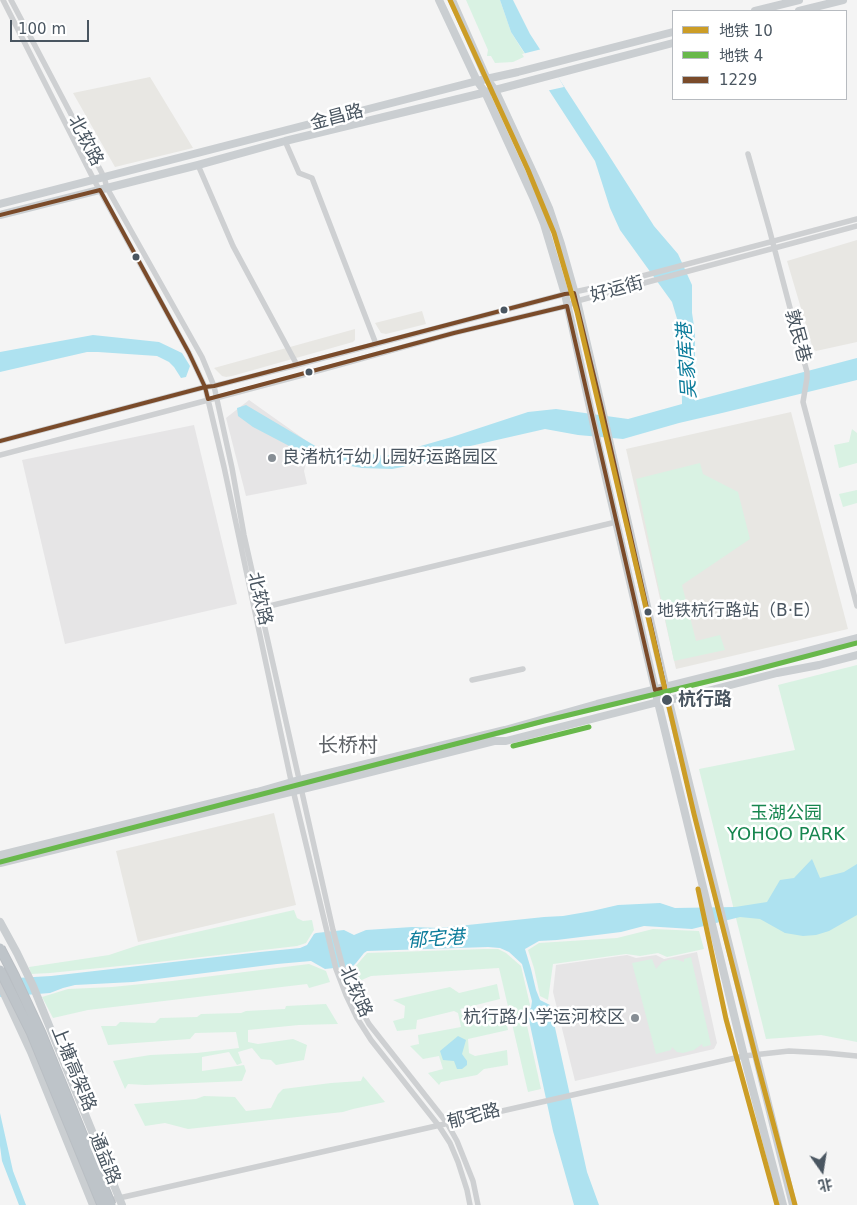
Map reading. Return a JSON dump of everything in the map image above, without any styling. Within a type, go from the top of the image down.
[{"type":"highway","name":"上塘高架路","points":[[0,948],[41,1033],[111,1205]]},
{"type":"highway","name":"上塘高架路","points":[[0,970],[31,1032],[94,1205]]},
{"type":"main road","points":[[439,0],[477,81],[485,92],[533,197],[544,224],[565,294],[654,690],[744,1056],[783,1205]]},
{"type":"main road","points":[[452,0],[487,79],[495,90],[549,208],[561,244],[602,409],[665,688],[793,1205]]},
{"type":"main road","points":[[759,10],[799,0]]},
{"type":"main road","points":[[803,10],[843,0]]},
{"type":"main road","name":"金昌路","points":[[0,204],[672,32]]},
{"type":"main road","name":"金昌路","points":[[0,215],[672,43]]},
{"type":"main road","points":[[0,855],[505,730],[857,638]]},
{"type":"main road","points":[[0,863],[494,741],[506,741],[658,702],[857,655]]},
{"type":"main road","name":"通益路","points":[[0,922],[17,953],[42,1008],[121,1202]]},
{"type":"main road","name":"通益路","points":[[0,985],[31,1052],[94,1205]]},
{"type":"street","name":"北软路","points":[[5,1],[104,177],[103,189],[205,387],[330,930],[336,969],[357,1018],[370,1040],[439,1126],[450,1143],[458,1162],[470,1205]]},
{"type":"street","name":"北软路","points":[[5,1],[94,180],[103,189],[202,357],[214,386],[295,781]]},
{"type":"street","points":[[284,141],[299,173],[312,178],[376,344]]},
{"type":"street","name":"敦民巷","points":[[748,154],[807,372],[803,402],[857,606]]},
{"type":"street","points":[[198,165],[234,246],[297,365]]},
{"type":"street","name":"好运街","points":[[0,454],[454,333],[567,306],[575,297],[650,274],[857,219]]},
{"type":"street","name":"好运街","points":[[0,441],[565,294],[575,297],[652,281],[857,226]]},
{"type":"street","points":[[261,608],[616,522]]},
{"type":"street","points":[[472,680],[523,669]]},
{"type":"street","name":"北软路","points":[[330,930],[357,1002],[369,1024],[447,1123],[457,1141],[471,1174],[478,1205]]},
{"type":"street","name":"郁宅路","points":[[94,1205],[121,1202],[447,1123],[744,1056],[788,1051],[857,1056]]},
{"type":"shaded area","points":[[150,77],[193,148],[115,167],[73,93]]},
{"type":"shaded area","points":[[857,240],[857,342],[816,351],[813,349],[787,261]]},
{"type":"shaded area","points":[[422,311],[426,324],[386,334],[381,333],[375,323]]},
{"type":"shaded area","points":[[355,329],[355,340],[353,342],[232,376],[222,376],[214,368]]},
{"type":"shaded area","name":"良渚杭行幼儿园好运路园区","points":[[249,400],[311,444],[304,471],[307,484],[246,496],[226,418]]},
{"type":"shaded area","points":[[791,412],[848,629],[676,669],[626,449]]},
{"type":"shaded area","points":[[194,425],[237,604],[65,644],[22,460]]},
{"type":"shaded area","points":[[274,813],[296,905],[138,942],[116,851]]},
{"type":"shaded area","name":"杭行路小学运河校区","points":[[697,952],[717,1043],[714,1049],[575,1081],[553,992],[556,965],[627,955],[636,958],[656,955],[664,959]]},
{"type":"green space","points":[[466,0],[500,0],[511,32],[526,56],[513,62],[495,63],[491,56],[487,56],[488,50]]},
{"type":"green space","points":[[852,429],[857,433],[857,463],[839,468],[834,445],[849,442]]},
{"type":"green space","points":[[700,463],[703,474],[738,492],[750,539],[682,585],[696,641],[720,635],[725,650],[674,661],[636,479]]},
{"type":"green space","points":[[857,490],[857,503],[843,507],[839,494]]},
{"type":"green space","name":"玉湖公园 YOHOO PARK","points":[[857,665],[857,1042],[821,1035],[766,1039],[699,769],[795,750],[778,685]]},
{"type":"green space","points":[[294,910],[297,918],[303,921],[312,920],[314,930],[306,943],[297,946],[50,973],[31,974],[29,967],[109,955],[139,945]]},
{"type":"green space","points":[[653,929],[699,931],[704,949],[667,957],[658,953],[640,956],[626,954],[553,964],[548,1000],[540,996],[528,950],[539,943],[617,938]]},
{"type":"green space","points":[[498,949],[506,953],[521,966],[530,1005],[524,1012],[541,1089],[528,1092],[499,968],[371,976],[357,982],[351,968],[355,967],[367,953]]},
{"type":"green space","points":[[691,957],[711,1045],[703,1047],[702,1044],[694,1050],[683,1053],[677,1052],[672,1047],[671,1050],[656,1054],[632,963],[652,959],[656,969],[662,962],[671,959],[684,962],[684,959]]},
{"type":"green space","points":[[309,964],[326,971],[330,982],[309,988],[307,984],[88,1010],[53,1018],[42,997],[68,989],[172,981]]},
{"type":"green space","points":[[497,984],[500,999],[460,1009],[470,1022],[504,1013],[508,1030],[468,1039],[469,1053],[475,1056],[507,1050],[508,1065],[484,1069],[477,1075],[441,1082],[439,1085],[428,1073],[443,1069],[439,1056],[423,1059],[410,1046],[419,1044],[418,1035],[461,1027],[458,1013],[454,1011],[417,1020],[416,1029],[397,1031],[393,1021],[404,1018],[405,1006],[393,1000],[450,987],[459,993]]},
{"type":"green space","points":[[326,1004],[338,1024],[299,1025],[248,1030],[248,1042],[258,1044],[293,1039],[307,1045],[304,1060],[276,1065],[271,1060],[261,1059],[252,1048],[238,1052],[242,1063],[237,1065],[229,1052],[202,1057],[202,1071],[244,1065],[246,1071],[242,1081],[128,1084],[125,1089],[113,1061],[150,1055],[197,1053],[239,1048],[236,1032],[195,1033],[190,1039],[108,1045],[101,1026],[116,1026],[120,1022],[155,1023],[160,1018],[197,1017],[201,1014],[241,1013],[246,1011],[285,1009],[286,1006]]},
{"type":"green space","points":[[363,1076],[385,1102],[343,1112],[188,1129],[165,1123],[145,1126],[134,1104],[196,1099],[204,1096],[235,1097],[246,1111],[271,1108],[278,1094],[283,1089],[361,1081]]},
{"type":"water","name":"吴家库港","points":[[500,0],[513,0],[530,34],[654,226],[678,254],[692,285],[697,400],[857,358],[857,380],[679,423],[623,439],[578,435],[545,429],[466,447],[423,463],[392,469],[362,468],[316,460],[253,427],[238,416],[237,408],[246,405],[317,447],[386,456],[528,412],[556,409],[628,419],[682,404],[681,332],[672,302],[620,230],[610,208],[595,161],[511,32]]},
{"type":"water","points":[[93,335],[159,342],[182,353],[190,366],[186,377],[181,378],[169,362],[157,356],[98,352],[87,352],[0,372],[0,352]]},
{"type":"water","name":"郁宅港","points":[[812,859],[820,878],[844,872],[857,864],[857,915],[829,931],[803,936],[785,933],[760,919],[740,917],[692,929],[644,926],[621,932],[539,941],[525,949],[540,1000],[550,1005],[587,1172],[599,1205],[574,1205],[553,1131],[527,1011],[531,1008],[532,1001],[522,964],[509,952],[500,948],[367,951],[353,966],[325,969],[311,961],[133,982],[75,985],[50,993],[0,997],[0,979],[51,976],[300,948],[307,945],[316,933],[344,930],[354,935],[366,930],[412,927],[439,928],[563,916],[618,905],[660,903],[675,908],[735,907],[767,902],[780,880],[794,878]]},
{"type":"water","points":[[458,1036],[466,1040],[462,1054],[467,1061],[467,1065],[462,1069],[457,1069],[454,1061],[443,1060],[440,1051]]},
{"type":"water","points":[[0,1113],[13,1171],[26,1205],[19,1205],[2,1161]]},
{"type":"pier","points":[[542,49],[564,87],[546,91],[522,54]]},
{"type":"metro line","name":"10","points":[[450,0],[528,170],[554,233],[577,312],[694,814],[795,1205]]},
{"type":"metro line","name":"4","points":[[0,862],[544,721],[743,673],[857,643]]},
{"type":"metro line","name":"4","points":[[513,746],[589,727]]},
{"type":"metro line","name":"10","points":[[698,889],[726,1019],[777,1205]]},
{"type":"transit line","name":"1229","points":[[0,215],[100,190],[189,353],[205,387]]},
{"type":"transit line","name":"1229","points":[[574,293],[602,409],[665,688],[655,690],[567,306],[454,333],[208,399],[205,387],[574,293]]},
{"type":"transit line","name":"1229","points":[[0,441],[205,387]]},
{"type":"place","name":"良渚杭行幼儿园好运路园区","points":[[272,458]]},
{"type":"place","name":"地铁杭行路站（B·E）","points":[[648,612]]},
{"type":"place","name":"杭行路","points":[[667,700]]},
{"type":"place","name":"杭行路小学运河校区","points":[[635,1018]]},
{"type":"district","name":"长桥村","points":[[348,747]]}]
